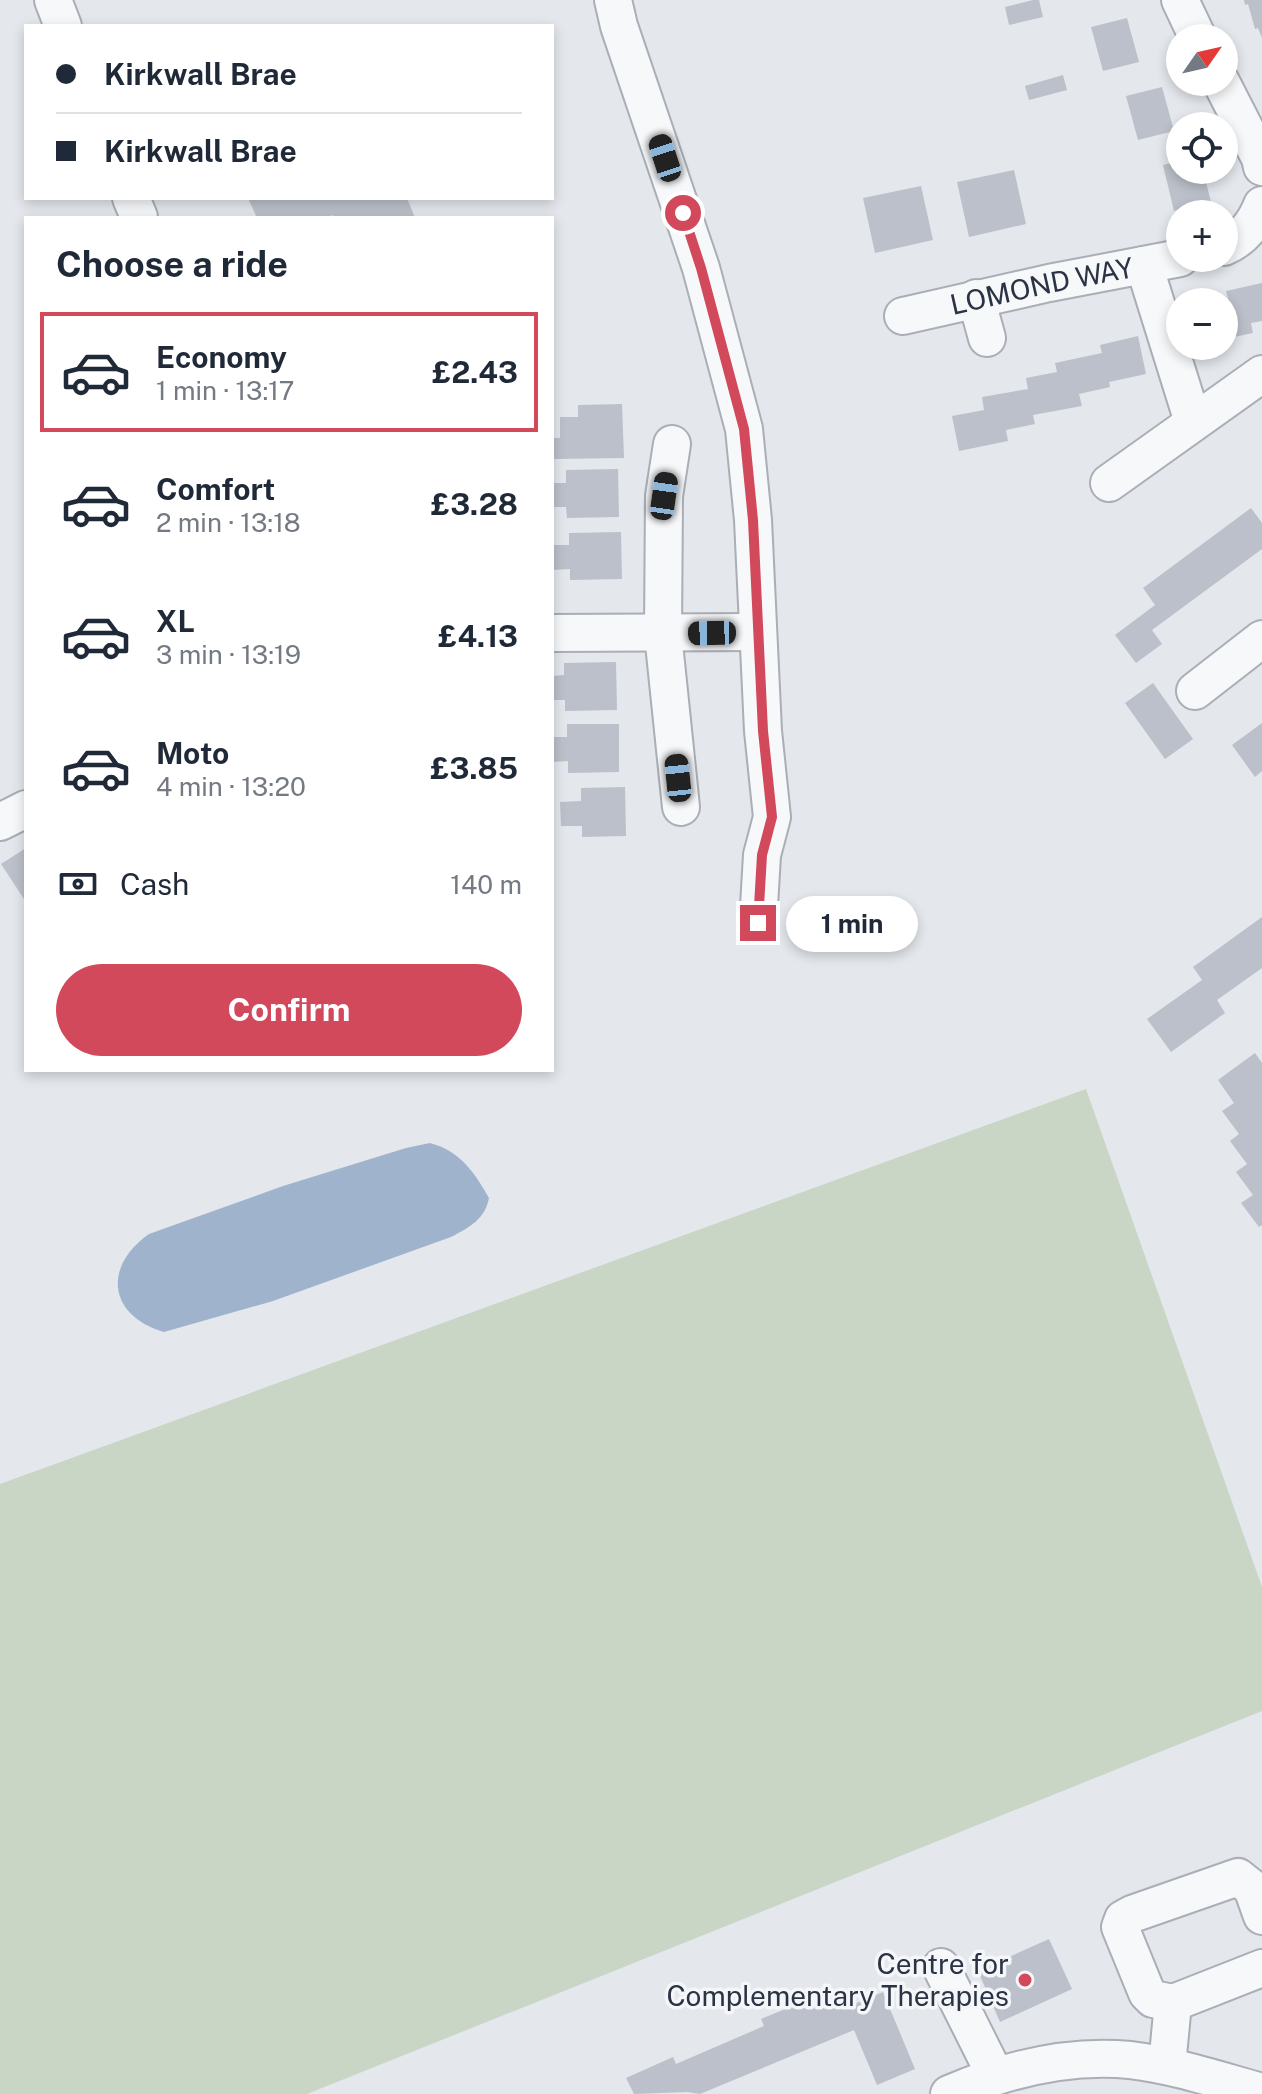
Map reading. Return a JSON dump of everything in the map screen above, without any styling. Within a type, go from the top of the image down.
[{"type":"street","points":[[53,0],[62,24]]},
{"type":"street","points":[[613,0],[619,26],[701,268],[744,429],[753,520],[763,731],[772,817],[762,855],[758,923]]},
{"type":"street","points":[[1180,0],[1191,24]]},
{"type":"street","points":[[1228,96],[1262,167]]},
{"type":"street","points":[[1238,237],[1256,218],[1262,205]]},
{"type":"street","name":"LOMOND WAY","points":[[903,316],[976,298],[1166,261]]},
{"type":"street","points":[[1144,265],[1193,422]]},
{"type":"street","points":[[976,298],[987,338]]},
{"type":"street","points":[[1109,483],[1262,374]]},
{"type":"street","points":[[672,444],[664,496],[663,634],[681,807]]},
{"type":"street","points":[[554,633],[757,632]]},
{"type":"street","points":[[1195,691],[1262,639]]},
{"type":"street","points":[[0,822],[24,810]]},
{"type":"street","points":[[1262,1916],[1252,1888],[1238,1877],[1123,1919],[1120,1927],[1147,1993],[1153,1999],[1173,2003],[1262,1968]]},
{"type":"street","points":[[941,1967],[995,2075]]},
{"type":"street","points":[[1167,2066],[1173,2003]]},
{"type":"street","points":[[949,2094],[995,2075],[1084,2060],[1128,2060],[1167,2066],[1262,2092]]},
{"type":"green space","points":[[1086,1089],[1262,1587],[1262,1711],[307,2094],[0,2094],[0,1484]]},
{"type":"water","points":[[430,1143],[458,1157],[489,1198],[480,1217],[451,1237],[273,1301],[164,1332],[146,1325],[132,1315],[123,1303],[118,1289],[124,1261],[149,1234],[283,1186]]},
{"type":"building","points":[[1039,0],[1043,17],[1009,25],[1005,7]]},
{"type":"building","points":[[1244,0],[1262,0],[1262,38],[1258,28],[1255,29]]},
{"type":"building","points":[[1127,18],[1139,62],[1103,71],[1091,27]]},
{"type":"building","points":[[1063,75],[1067,90],[1029,100],[1025,86]]},
{"type":"building","points":[[1162,87],[1169,112],[1166,112],[1166,133],[1138,140],[1126,96]]},
{"type":"building","points":[[1014,170],[1026,224],[969,237],[957,182]]},
{"type":"building","points":[[1168,184],[1206,184],[1210,200],[1171,200]]},
{"type":"building","points":[[921,186],[933,240],[875,253],[863,198]]},
{"type":"building","points":[[249,200],[408,200],[414,216],[333,215],[256,216]]},
{"type":"building","points":[[1262,283],[1262,321],[1251,323],[1253,333],[1238,336],[1238,288]]},
{"type":"building","points":[[1138,336],[1146,374],[1109,382],[1110,387],[1079,394],[1082,406],[1033,415],[1035,424],[1006,430],[1008,441],[959,451],[952,416],[984,410],[982,397],[1028,389],[1026,378],[1057,372],[1055,363],[1102,353],[1100,345]]},
{"type":"building","points":[[622,404],[624,458],[554,459],[554,438],[560,438],[560,417],[578,417],[578,405]]},
{"type":"building","points":[[618,469],[619,517],[567,518],[566,507],[554,507],[554,483],[566,483],[566,470]]},
{"type":"building","points":[[1251,508],[1262,523],[1262,549],[1152,630],[1162,644],[1136,663],[1115,635],[1155,605],[1143,588]]},
{"type":"building","points":[[621,532],[622,579],[570,580],[570,569],[554,570],[554,545],[569,545],[569,533]]},
{"type":"building","points":[[616,662],[617,710],[565,711],[565,700],[554,700],[554,676],[564,675],[564,663]]},
{"type":"building","points":[[1153,683],[1193,739],[1165,759],[1125,703]]},
{"type":"building","points":[[1262,723],[1262,771],[1255,777],[1232,745]]},
{"type":"building","points":[[567,724],[619,724],[619,772],[568,773],[568,761],[554,762],[554,737],[567,737]]},
{"type":"building","points":[[625,787],[626,836],[582,837],[582,826],[561,826],[560,802],[581,801],[581,788]]},
{"type":"building","points":[[24,849],[24,899],[1,864]]},
{"type":"building","points":[[1262,917],[1262,968],[1217,1000],[1225,1013],[1171,1052],[1147,1019],[1202,980],[1193,967]]},
{"type":"building","points":[[1255,1053],[1262,1063],[1262,1225],[1259,1227],[1241,1203],[1253,1195],[1236,1172],[1247,1164],[1230,1141],[1239,1134],[1222,1111],[1234,1103],[1218,1080]]},
{"type":"building","name":"Centre for Complementary Therapies","points":[[1049,1939],[1072,1989],[1000,2022],[978,1971]]},
{"type":"building","points":[[837,1988],[845,2008],[883,1992],[915,2069],[877,2085],[854,2030],[700,2094],[634,2094],[626,2078],[673,2057],[676,2064],[764,2026],[761,2019]]},
{"type":"place","name":"Centre for Complementary Therapies","points":[[1025,1980]]},
{"type":"route","points":[[683,213],[744,429],[753,520],[763,731],[772,817],[762,855],[758,923]]}]
